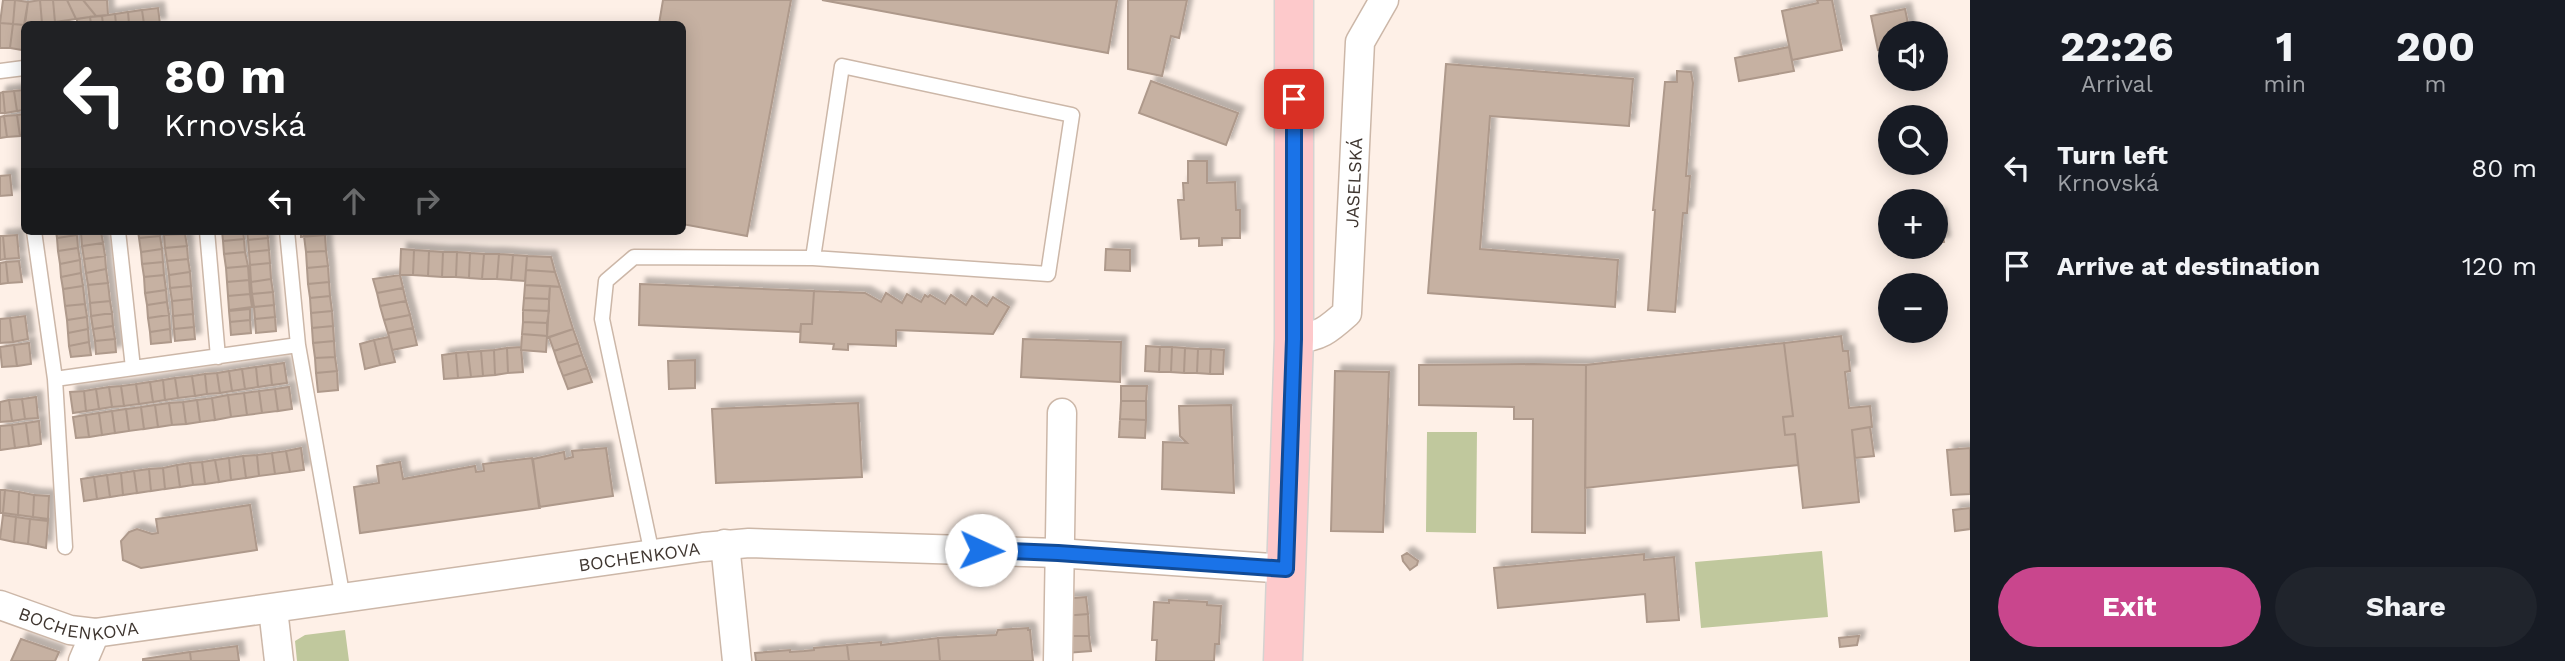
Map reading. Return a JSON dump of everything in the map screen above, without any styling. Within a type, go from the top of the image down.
[{"type":"main road","points":[[1283,661],[1294,339],[1294,0]]},
{"type":"street","name":"JASELSKÁ","points":[[1294,339],[1314,338],[1347,313],[1360,42],[1384,0]]},
{"type":"street","points":[[1058,661],[1062,412]]},
{"type":"street","name":"BOCHENKOVA","points":[[0,605],[70,630],[95,633],[749,542],[1058,553],[1286,569]]},
{"type":"street","points":[[724,544],[737,661]]},
{"type":"street","points":[[273,609],[279,661]]},
{"type":"street","points":[[83,661],[95,633]]},
{"type":"lane","points":[[652,554],[602,319],[606,281],[634,257],[813,258],[1048,274],[1072,115],[842,66],[813,258]]},
{"type":"lane","points":[[0,71],[21,68]]},
{"type":"lane","points":[[35,235],[55,379],[65,547]]},
{"type":"lane","points":[[118,235],[133,368]]},
{"type":"lane","points":[[207,235],[218,356]]},
{"type":"lane","points":[[287,235],[298,345],[343,599]]},
{"type":"lane","points":[[55,379],[298,345]]},
{"type":"green space","points":[[1427,432],[1477,432],[1476,533],[1426,532]]},
{"type":"green space","points":[[1822,551],[1828,617],[1701,628],[1695,562]]},
{"type":"green space","points":[[345,630],[349,661],[297,661],[295,641],[305,635]]},
{"type":"building","points":[[3,0],[15,0],[13,24],[0,23]]},
{"type":"building","points":[[15,0],[28,2],[25,21],[21,21],[21,25],[13,24]]},
{"type":"building","points":[[40,0],[53,0],[55,21],[42,21]]},
{"type":"building","points":[[40,0],[42,21],[25,21],[28,2]]},
{"type":"building","points":[[53,0],[67,0],[76,19],[55,21]]},
{"type":"building","points":[[67,0],[83,0],[96,16],[76,19]]},
{"type":"building","points":[[83,0],[107,0],[108,15],[96,16]]},
{"type":"building","points":[[663,0],[791,0],[747,236],[686,225],[686,21],[660,21]]},
{"type":"building","points":[[822,0],[1117,0],[1108,53]]},
{"type":"building","points":[[1128,0],[1187,0],[1179,38],[1171,36],[1162,76],[1128,69]]},
{"type":"building","points":[[1817,0],[1832,0],[1842,50],[1792,60],[1782,11],[1818,3]]},
{"type":"building","points":[[158,8],[160,21],[144,21],[142,10]]},
{"type":"building","points":[[1905,9],[1908,21],[1878,21],[1878,50],[1871,16]]},
{"type":"building","points":[[142,10],[144,21],[129,21],[128,12]]},
{"type":"building","points":[[128,12],[129,21],[116,21],[115,14]]},
{"type":"building","points":[[115,14],[116,21],[103,21],[102,16]]},
{"type":"building","points":[[102,16],[103,21],[91,21],[90,17]]},
{"type":"building","points":[[90,17],[91,21],[77,21]]},
{"type":"building","points":[[0,23],[13,24],[10,48],[0,48]]},
{"type":"building","points":[[13,24],[21,25],[21,50],[10,48]]},
{"type":"building","points":[[1789,47],[1794,71],[1739,81],[1735,58]]},
{"type":"building","points":[[1446,64],[1633,79],[1629,126],[1490,116],[1480,249],[1618,260],[1615,307],[1428,293]]},
{"type":"building","points":[[1677,71],[1691,72],[1693,83],[1686,176],[1690,176],[1687,213],[1683,213],[1675,312],[1648,310],[1653,210],[1665,82],[1677,82]]},
{"type":"building","points":[[1151,81],[1238,113],[1226,145],[1139,113]]},
{"type":"building","points":[[21,90],[21,110],[17,111],[14,91]]},
{"type":"building","points":[[14,91],[17,111],[5,113],[3,92]]},
{"type":"building","points":[[3,92],[5,113],[0,113],[0,93]]},
{"type":"building","points":[[21,114],[20,136],[17,115]]},
{"type":"building","points":[[17,115],[20,136],[7,137],[4,116]]},
{"type":"building","points":[[4,116],[7,137],[0,138],[0,117]]},
{"type":"building","points":[[1188,161],[1207,161],[1207,183],[1235,182],[1236,210],[1240,210],[1240,238],[1222,238],[1222,245],[1199,246],[1199,238],[1181,239],[1178,200],[1184,200],[1183,183],[1188,183]]},
{"type":"building","points":[[10,175],[12,195],[0,196],[0,176]]},
{"type":"building","points":[[17,235],[19,258],[5,259],[3,236]]},
{"type":"building","points":[[57,235],[77,235],[57,238]]},
{"type":"building","points":[[77,235],[78,248],[58,251],[57,238]]},
{"type":"building","points":[[81,235],[102,235],[103,243],[82,246]]},
{"type":"building","points":[[139,235],[160,235],[160,236],[139,238]]},
{"type":"building","points":[[164,235],[185,235],[187,246],[165,248]]},
{"type":"building","points":[[222,235],[244,235],[244,239],[223,241]]},
{"type":"building","points":[[247,235],[268,235],[268,238],[248,240]]},
{"type":"building","points":[[325,235],[326,251],[306,252],[304,236]]},
{"type":"building","points":[[0,236],[3,236],[5,259],[0,260]]},
{"type":"building","points":[[160,236],[162,249],[141,252],[139,238]]},
{"type":"building","points":[[268,238],[269,250],[249,252],[248,240]]},
{"type":"building","points":[[244,239],[245,252],[224,254],[223,241]]},
{"type":"building","points":[[103,243],[105,256],[84,259],[82,246]]},
{"type":"building","points":[[187,246],[188,259],[167,261],[165,248]]},
{"type":"building","points":[[78,248],[80,260],[60,264],[58,251]]},
{"type":"building","points":[[162,249],[163,262],[142,264],[141,252]]},
{"type":"building","points":[[401,249],[414,250],[413,275],[400,275]]},
{"type":"building","points":[[1106,249],[1130,250],[1130,271],[1105,270]]},
{"type":"building","points":[[269,250],[270,263],[250,265],[249,252]]},
{"type":"building","points":[[414,250],[429,251],[428,276],[413,275]]},
{"type":"building","points":[[326,251],[328,266],[307,268],[306,252]]},
{"type":"building","points":[[429,251],[443,252],[442,277],[428,276]]},
{"type":"building","points":[[245,252],[248,266],[226,268],[224,254]]},
{"type":"building","points":[[443,252],[457,252],[456,277],[442,277]]},
{"type":"building","points":[[457,252],[470,253],[469,278],[456,277]]},
{"type":"building","points":[[470,253],[484,254],[482,279],[469,278]]},
{"type":"building","points":[[484,254],[499,254],[497,279],[482,279]]},
{"type":"building","points":[[499,254],[513,255],[511,280],[497,279]]},
{"type":"building","points":[[513,255],[527,256],[525,281],[511,280]]},
{"type":"building","points":[[105,256],[106,269],[86,273],[84,259]]},
{"type":"building","points":[[527,256],[551,257],[555,272],[526,270]]},
{"type":"building","points":[[188,259],[190,272],[169,275],[167,261]]},
{"type":"building","points":[[80,260],[81,273],[61,277],[60,264]]},
{"type":"building","points":[[19,261],[22,282],[8,283],[6,262]]},
{"type":"building","points":[[6,262],[8,283],[0,284],[0,263]]},
{"type":"building","points":[[163,262],[164,275],[144,277],[142,264]]},
{"type":"building","points":[[270,263],[271,279],[251,282],[250,265]]},
{"type":"building","points":[[248,266],[249,280],[227,282],[226,268]]},
{"type":"building","points":[[328,266],[329,282],[308,284],[307,268]]},
{"type":"building","points":[[106,269],[108,283],[88,285],[86,273]]},
{"type":"building","points":[[526,270],[555,272],[560,287],[525,285]]},
{"type":"building","points":[[190,272],[191,286],[170,288],[169,275]]},
{"type":"building","points":[[81,273],[83,286],[63,289],[61,277]]},
{"type":"building","points":[[164,275],[166,290],[145,293],[144,277]]},
{"type":"building","points":[[400,275],[403,288],[377,293],[373,279]]},
{"type":"building","points":[[271,279],[273,292],[252,294],[251,282]]},
{"type":"building","points":[[249,280],[250,294],[228,296],[227,282]]},
{"type":"building","points":[[329,282],[330,296],[310,298],[308,284]]},
{"type":"building","points":[[108,283],[110,301],[90,303],[88,285]]},
{"type":"building","points":[[640,284],[814,291],[812,324],[801,324],[800,332],[639,325]]},
{"type":"building","points":[[525,285],[550,286],[549,299],[524,298]]},
{"type":"building","points":[[83,286],[85,304],[65,306],[63,289]]},
{"type":"building","points":[[191,286],[192,299],[172,301],[170,288]]},
{"type":"building","points":[[550,286],[560,287],[573,329],[547,338]]},
{"type":"building","points":[[403,288],[406,301],[380,306],[377,293]]},
{"type":"building","points":[[166,290],[167,302],[147,305],[145,293]]},
{"type":"building","points":[[814,291],[865,293],[881,302],[886,293],[902,303],[907,294],[921,302],[925,295],[930,295],[945,304],[951,295],[966,305],[972,296],[987,306],[993,297],[1009,307],[993,334],[896,330],[896,346],[848,344],[848,350],[833,349],[834,344],[800,342],[801,324],[812,324]]},
{"type":"building","points":[[273,292],[274,305],[254,307],[252,294]]},
{"type":"building","points":[[250,294],[252,307],[229,310],[228,296]]},
{"type":"building","points":[[330,296],[332,311],[311,313],[310,298]]},
{"type":"building","points":[[524,298],[549,299],[549,311],[523,310]]},
{"type":"building","points":[[192,299],[193,314],[173,316],[172,301]]},
{"type":"building","points":[[110,301],[112,313],[91,316],[90,303]]},
{"type":"building","points":[[406,301],[410,315],[384,320],[380,306]]},
{"type":"building","points":[[167,302],[169,315],[148,318],[147,305]]},
{"type":"building","points":[[85,304],[87,317],[67,320],[65,306]]},
{"type":"building","points":[[274,305],[275,317],[255,319],[254,307]]},
{"type":"building","points":[[250,309],[250,320],[230,322],[229,311]]},
{"type":"building","points":[[523,310],[549,311],[547,323],[523,322]]},
{"type":"building","points":[[332,311],[333,326],[312,328],[311,313]]},
{"type":"building","points":[[112,313],[113,326],[93,329],[91,316]]},
{"type":"building","points":[[193,314],[194,327],[174,329],[173,316]]},
{"type":"building","points":[[169,315],[170,329],[150,332],[148,318]]},
{"type":"building","points":[[410,315],[413,328],[388,333],[384,320]]},
{"type":"building","points":[[25,316],[28,339],[13,342],[10,318]]},
{"type":"building","points":[[87,317],[88,329],[68,333],[67,320]]},
{"type":"building","points":[[275,317],[276,331],[256,333],[255,319]]},
{"type":"building","points":[[10,318],[13,342],[0,343],[0,319]]},
{"type":"building","points":[[250,320],[251,333],[231,335],[230,322]]},
{"type":"building","points":[[523,322],[547,323],[547,336],[522,334]]},
{"type":"building","points":[[113,326],[115,339],[95,341],[93,329]]},
{"type":"building","points":[[333,326],[334,341],[313,343],[312,328]]},
{"type":"building","points":[[194,327],[195,339],[175,341],[174,329]]},
{"type":"building","points":[[413,328],[417,345],[392,350],[388,333]]},
{"type":"building","points":[[88,329],[89,342],[69,346],[68,333]]},
{"type":"building","points":[[170,329],[171,342],[151,344],[150,332]]},
{"type":"building","points":[[573,329],[578,343],[554,351],[549,337]]},
{"type":"building","points":[[522,334],[547,336],[546,352],[521,350]]},
{"type":"building","points":[[1841,336],[1843,351],[1848,351],[1850,371],[1845,372],[1849,408],[1870,406],[1872,427],[1852,430],[1859,502],[1803,508],[1795,434],[1785,435],[1783,417],[1793,416],[1784,343]]},
{"type":"building","points":[[389,337],[395,362],[380,365],[374,340]]},
{"type":"building","points":[[115,339],[116,352],[96,354],[95,341]]},
{"type":"building","points":[[1023,339],[1121,342],[1120,382],[1021,377]]},
{"type":"building","points":[[374,340],[380,365],[365,369],[360,344]]},
{"type":"building","points":[[334,341],[335,357],[315,358],[313,343]]},
{"type":"building","points":[[89,342],[91,355],[71,357],[69,346]]},
{"type":"building","points":[[29,343],[31,364],[17,366],[14,345]]},
{"type":"building","points":[[578,343],[582,355],[558,363],[554,351]]},
{"type":"building","points":[[1784,343],[1793,416],[1783,417],[1785,435],[1795,434],[1798,465],[1585,488],[1586,365]]},
{"type":"building","points":[[14,345],[17,366],[2,367],[0,347]]},
{"type":"building","points":[[1146,346],[1160,347],[1159,372],[1145,371]]},
{"type":"building","points":[[521,347],[523,372],[508,373],[507,348]]},
{"type":"building","points":[[1160,347],[1172,347],[1171,372],[1159,372]]},
{"type":"building","points":[[1172,347],[1185,348],[1184,373],[1171,372]]},
{"type":"building","points":[[507,348],[508,373],[495,375],[494,350]]},
{"type":"building","points":[[1185,348],[1198,349],[1197,373],[1184,373]]},
{"type":"building","points":[[1198,349],[1211,349],[1210,374],[1197,373]]},
{"type":"building","points":[[1211,349],[1224,350],[1223,374],[1210,374]]},
{"type":"building","points":[[494,350],[495,375],[483,376],[481,351]]},
{"type":"building","points":[[481,351],[483,376],[471,377],[468,352]]},
{"type":"building","points":[[468,352],[471,377],[458,378],[456,353]]},
{"type":"building","points":[[456,353],[458,378],[444,379],[442,355]]},
{"type":"building","points":[[582,355],[587,368],[563,376],[558,363]]},
{"type":"building","points":[[335,357],[337,371],[316,373],[315,358]]},
{"type":"building","points":[[695,360],[695,388],[669,389],[668,361]]},
{"type":"building","points":[[284,363],[287,383],[272,385],[270,365]]},
{"type":"building","points":[[270,365],[272,385],[258,387],[256,367]]},
{"type":"building","points":[[1419,365],[1586,365],[1585,533],[1532,532],[1533,419],[1514,419],[1514,407],[1419,405]]},
{"type":"building","points":[[256,367],[258,387],[245,389],[242,369]]},
{"type":"building","points":[[587,368],[592,382],[568,389],[563,376]]},
{"type":"building","points":[[242,369],[245,389],[232,391],[229,371]]},
{"type":"building","points":[[229,371],[232,391],[220,393],[217,373]]},
{"type":"building","points":[[337,371],[338,390],[318,392],[316,373]]},
{"type":"building","points":[[1335,371],[1389,372],[1383,532],[1331,531]]},
{"type":"building","points":[[217,373],[220,393],[207,394],[205,374]]},
{"type":"building","points":[[205,374],[207,394],[195,396],[192,376]]},
{"type":"building","points":[[192,376],[195,396],[178,398],[175,378]]},
{"type":"building","points":[[175,378],[178,398],[165,400],[163,380]]},
{"type":"building","points":[[163,380],[165,400],[153,402],[150,382]]},
{"type":"building","points":[[150,382],[153,402],[139,404],[136,384]]},
{"type":"building","points":[[136,384],[139,404],[124,406],[121,386]]},
{"type":"building","points":[[121,386],[124,406],[112,407],[109,387]]},
{"type":"building","points":[[1121,386],[1147,386],[1146,401],[1121,401]]},
{"type":"building","points":[[109,387],[112,407],[99,409],[96,389]]},
{"type":"building","points":[[289,387],[292,409],[278,411],[275,389]]},
{"type":"building","points":[[96,389],[99,409],[86,411],[84,391]]},
{"type":"building","points":[[275,389],[278,411],[262,413],[259,391]]},
{"type":"building","points":[[84,391],[86,411],[73,413],[70,392]]},
{"type":"building","points":[[259,391],[262,413],[247,415],[244,393]]},
{"type":"building","points":[[244,393],[247,415],[231,417],[228,395]]},
{"type":"building","points":[[228,395],[231,417],[215,420],[212,398]]},
{"type":"building","points":[[36,397],[38,418],[25,419],[22,399]]},
{"type":"building","points":[[212,398],[215,420],[200,422],[197,400]]},
{"type":"building","points":[[22,399],[25,419],[12,421],[9,400]]},
{"type":"building","points":[[9,400],[12,421],[0,422],[0,402]]},
{"type":"building","points":[[197,400],[200,422],[186,424],[183,402]]},
{"type":"building","points":[[1121,401],[1146,401],[1146,420],[1120,419]]},
{"type":"building","points":[[183,402],[186,424],[172,425],[169,403]]},
{"type":"building","points":[[169,403],[172,425],[158,427],[155,405]]},
{"type":"building","points":[[858,403],[862,477],[716,483],[712,409]]},
{"type":"building","points":[[155,405],[158,427],[144,429],[141,407]]},
{"type":"building","points":[[1231,405],[1234,493],[1162,489],[1163,442],[1187,443],[1180,436],[1179,406]]},
{"type":"building","points":[[141,407],[144,429],[129,431],[126,409]]},
{"type":"building","points":[[126,409],[129,431],[115,433],[112,411]]},
{"type":"building","points":[[112,411],[115,433],[102,435],[99,413]]},
{"type":"building","points":[[99,413],[102,435],[89,437],[86,415]]},
{"type":"building","points":[[86,415],[89,437],[76,438],[73,417]]},
{"type":"building","points":[[1120,419],[1146,420],[1145,438],[1119,437]]},
{"type":"building","points":[[39,421],[41,444],[29,446],[26,423]]},
{"type":"building","points":[[26,423],[29,446],[15,448],[12,425]]},
{"type":"building","points":[[12,425],[15,448],[0,450],[0,426]]},
{"type":"building","points":[[1870,427],[1874,456],[1855,458],[1852,430]]},
{"type":"building","points":[[301,448],[304,470],[290,472],[286,451]]},
{"type":"building","points":[[606,448],[613,496],[539,507],[533,459],[564,452],[565,459],[573,457],[572,451]]},
{"type":"building","points":[[1970,448],[1970,494],[1951,495],[1947,450]]},
{"type":"building","points":[[286,451],[290,472],[275,474],[272,453]]},
{"type":"building","points":[[272,453],[275,474],[259,476],[257,455]]},
{"type":"building","points":[[257,455],[259,476],[246,478],[243,456]]},
{"type":"building","points":[[243,456],[246,478],[231,480],[229,458]]},
{"type":"building","points":[[229,458],[231,480],[219,482],[215,460]]},
{"type":"building","points":[[532,458],[540,508],[360,533],[354,487],[379,483],[377,466],[400,462],[403,479],[475,466],[476,472],[484,471],[483,464]]},
{"type":"building","points":[[215,460],[219,482],[205,484],[202,462]]},
{"type":"building","points":[[202,462],[205,484],[193,485],[190,463]]},
{"type":"building","points":[[190,463],[193,485],[180,487],[177,465]]},
{"type":"building","points":[[177,465],[180,487],[165,489],[163,468]]},
{"type":"building","points":[[163,468],[165,489],[151,491],[149,469]]},
{"type":"building","points":[[149,469],[151,491],[137,493],[134,471]]},
{"type":"building","points":[[134,471],[137,493],[123,495],[121,473]]},
{"type":"building","points":[[121,473],[123,495],[110,497],[107,475]]},
{"type":"building","points":[[107,475],[110,497],[97,499],[94,477]]},
{"type":"building","points":[[94,477],[97,499],[84,501],[81,479]]},
{"type":"building","points":[[0,490],[5,490],[3,513],[0,513]]},
{"type":"building","points":[[5,490],[19,492],[18,515],[3,513]]},
{"type":"building","points":[[19,492],[34,495],[33,517],[18,515]]},
{"type":"building","points":[[34,495],[49,496],[48,519],[33,517]]},
{"type":"building","points":[[250,505],[257,550],[141,568],[123,560],[121,541],[129,532],[137,529],[152,534],[158,533],[156,519]]},
{"type":"building","points":[[1970,508],[1970,529],[1955,531],[1953,510]]},
{"type":"building","points":[[3,515],[16,517],[14,542],[0,539]]},
{"type":"building","points":[[16,517],[30,519],[28,544],[14,542]]},
{"type":"building","points":[[30,519],[48,521],[46,548],[28,544]]},
{"type":"building","points":[[1407,553],[1418,561],[1410,570],[1402,556]]},
{"type":"building","points":[[1644,554],[1644,560],[1674,557],[1679,620],[1647,622],[1645,594],[1498,608],[1494,568]]},
{"type":"building","points":[[1086,597],[1088,614],[1063,616],[1062,599]]},
{"type":"building","points":[[1169,600],[1207,602],[1207,605],[1221,606],[1219,644],[1215,644],[1214,661],[1156,661],[1157,640],[1152,640],[1154,602],[1169,603]]},
{"type":"building","points":[[1088,614],[1089,636],[1065,636],[1063,616]]},
{"type":"building","points":[[1028,628],[1033,661],[940,661],[938,638],[996,635],[998,630]]},
{"type":"building","points":[[1065,636],[1089,636],[1091,651],[1066,653]]},
{"type":"building","points":[[1859,636],[1857,645],[1840,647],[1839,638]]},
{"type":"building","points":[[938,638],[940,661],[849,661],[847,645],[881,642],[881,645]]},
{"type":"building","points":[[21,639],[59,652],[55,661],[11,661]]},
{"type":"building","points":[[847,645],[849,661],[756,661],[755,653],[804,651]]},
{"type":"building","points":[[237,646],[239,661],[191,661],[190,652]]},
{"type":"building","points":[[190,652],[191,661],[143,661],[143,659]]},
{"type":"route","points":[[981,550],[1242,564],[1286,569],[1294,339],[1294,99]]}]
